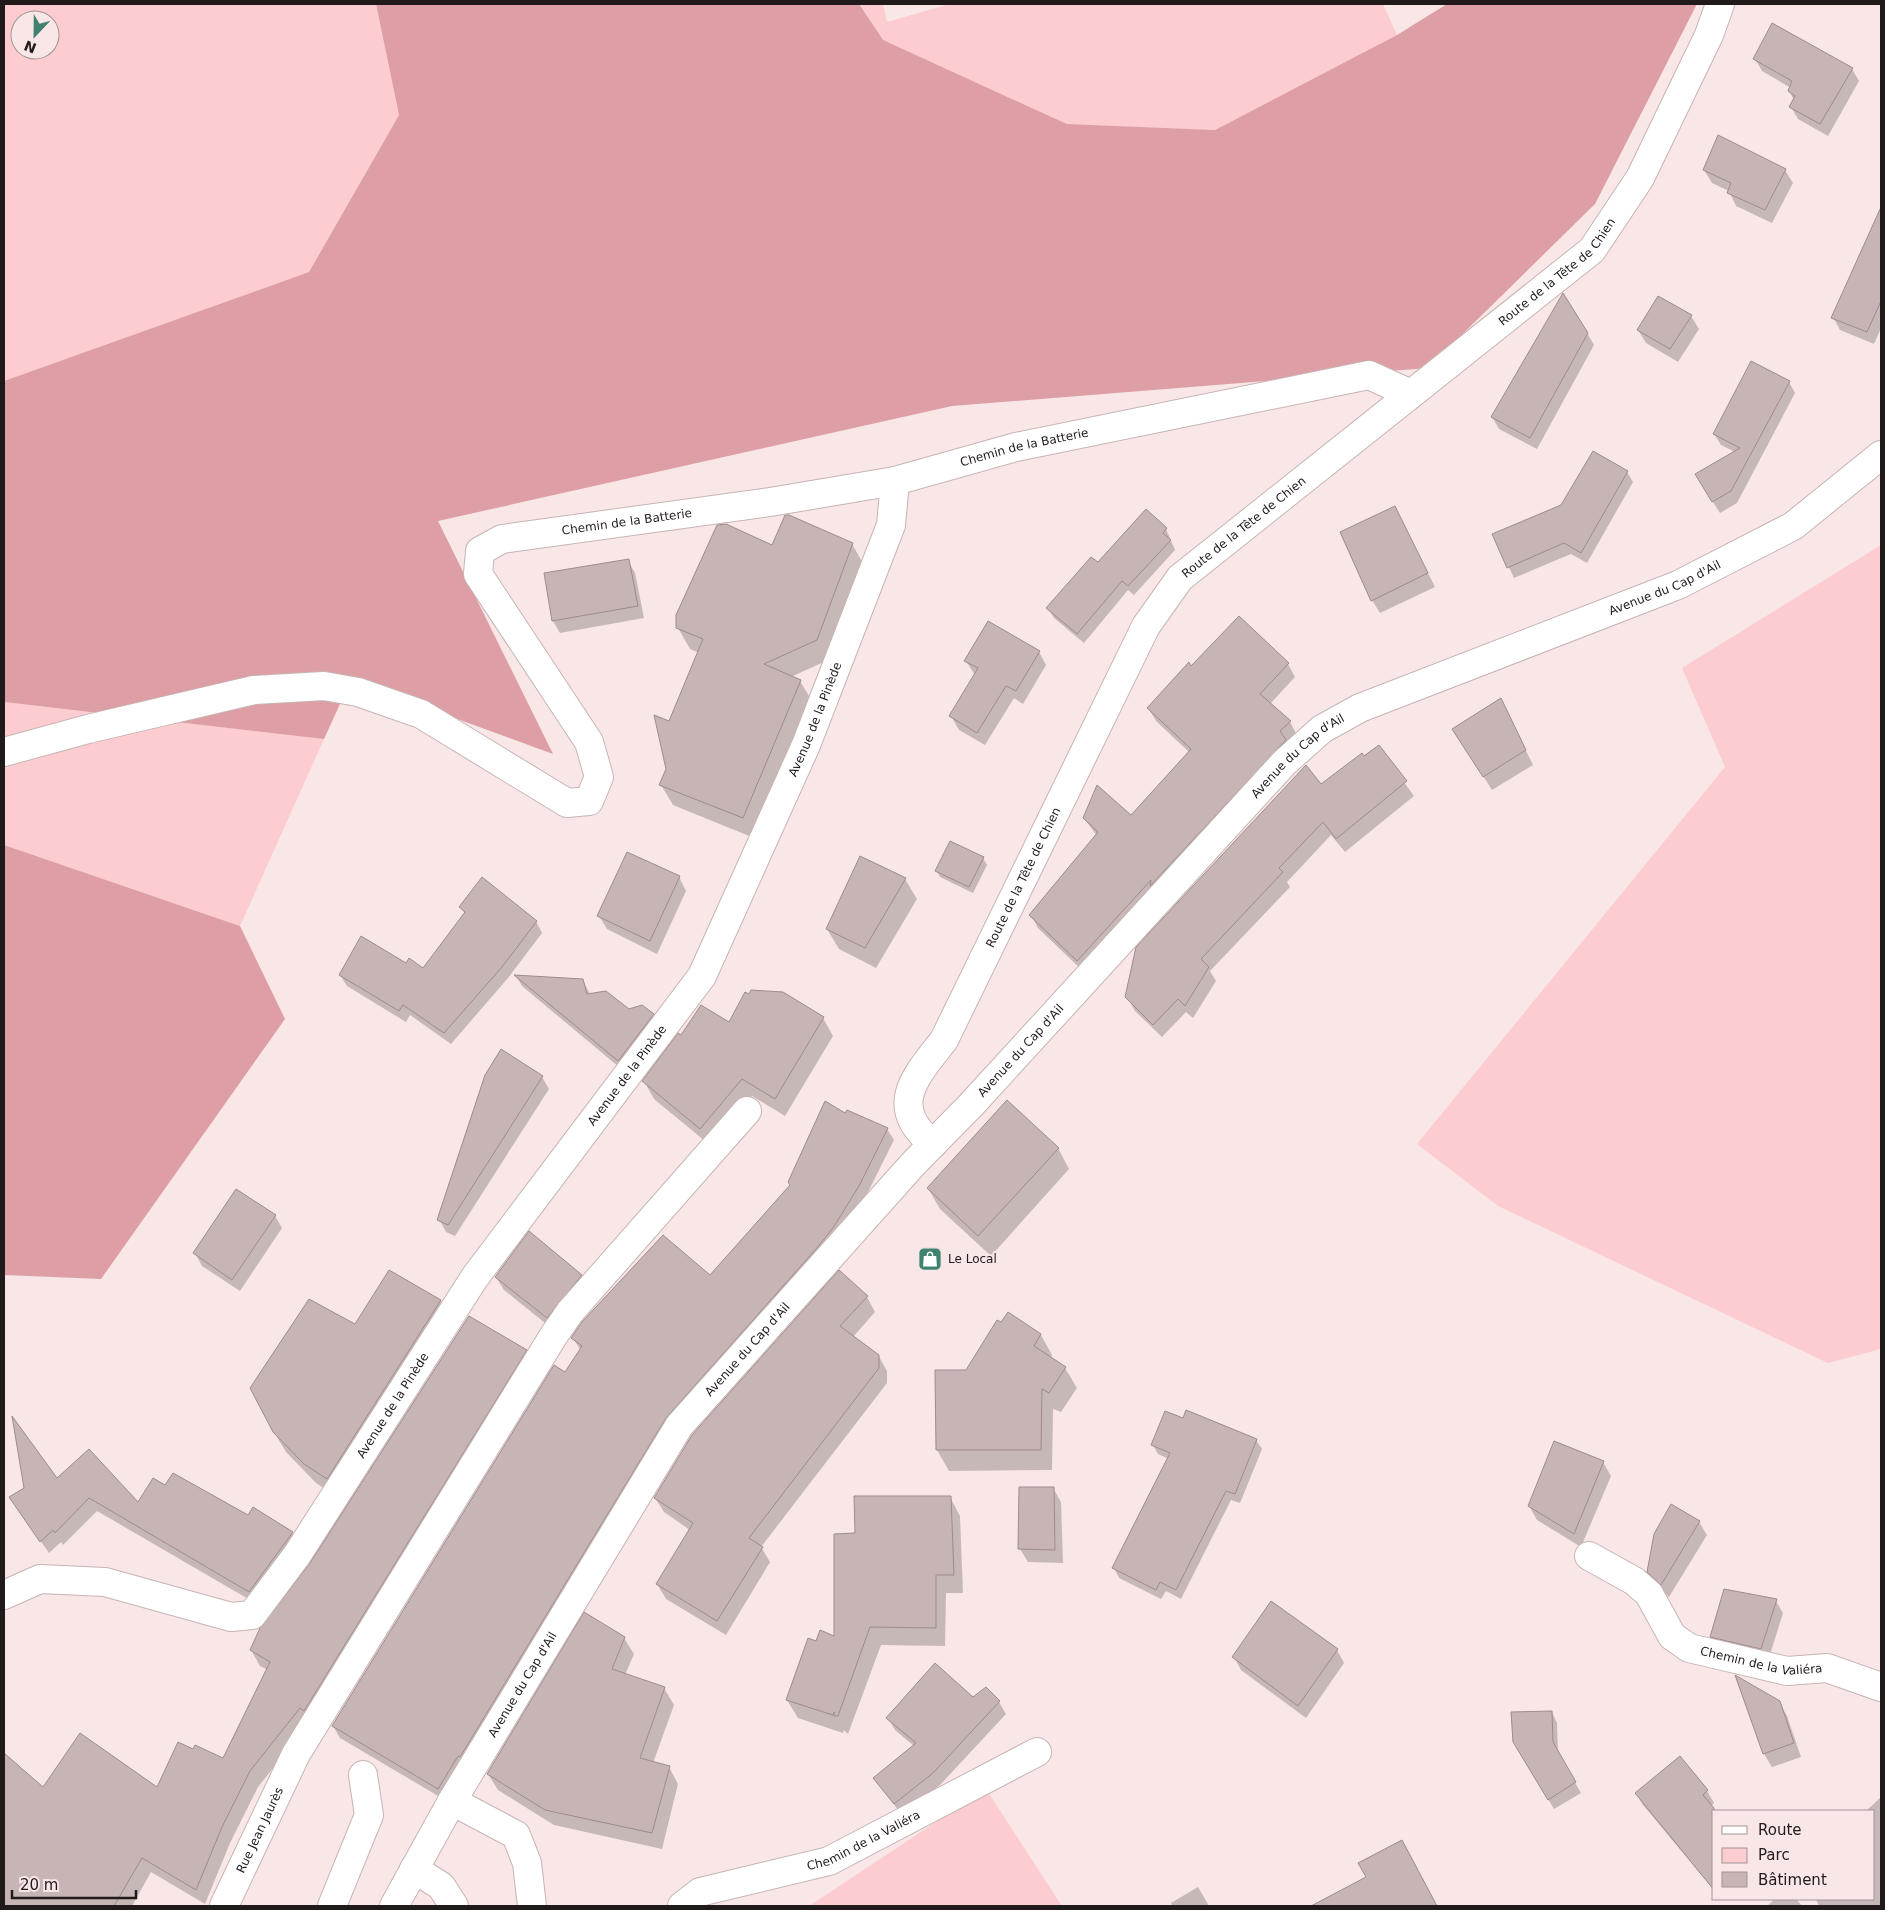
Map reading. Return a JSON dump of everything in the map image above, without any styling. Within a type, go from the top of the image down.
[{"type":"street","name":"Route de la Tête de Chien","points":[[933,1144],[913,1122],[908,1106],[909,1089],[944,1040],[1146,626],[1180,578],[1592,250],[1640,178],[1709,35],[1720,4]]},
{"type":"street","name":"Chemin de la Batterie","points":[[4,752],[88,729],[254,690],[324,686],[358,692],[421,714],[567,803],[589,801],[600,777],[589,742],[478,574],[480,551],[502,539],[770,502],[895,481],[1016,447],[1369,375],[1411,394]]},
{"type":"street","name":"Avenue du Cap d'Ail","points":[[394,1906],[452,1802],[679,1426],[933,1144],[1284,763],[1322,729],[1360,708],[1678,585],[1793,526],[1881,455]]},
{"type":"street","name":"Avenue de la Pinède","points":[[4,1595],[40,1579],[105,1582],[231,1617],[252,1615],[297,1555],[475,1277],[702,976],[806,745],[891,525],[895,481]]},
{"type":"street","name":"Rue Jean Jaurès","points":[[224,1906],[296,1754],[570,1312],[747,1111]]},
{"type":"street","name":"Chemin de la Valiéra","points":[[1589,1556],[1634,1582],[1649,1594],[1672,1636],[1689,1648],[1787,1672],[1827,1668],[1881,1687]]},
{"type":"street","name":"Chemin de la Valiéra","points":[[682,1906],[700,1892],[830,1861],[1037,1752]]},
{"type":"street","points":[[332,1906],[369,1815],[363,1775]]},
{"type":"street","points":[[452,1802],[516,1836],[527,1863],[532,1906]]},
{"type":"street","points":[[414,1869],[441,1886],[454,1906]]},
{"type":"green space","points":[[4,4],[376,4],[399,115],[309,272],[4,381]]},
{"type":"green space","points":[[859,4],[883,4],[887,22],[950,4],[1383,4],[1397,35],[1215,130],[1067,124],[882,40]]},
{"type":"green space","points":[[1881,545],[1881,1349],[1828,1363],[1498,1206],[1417,1144],[1725,767],[1682,668]]},
{"type":"green space","points":[[4,702],[324,739],[240,926],[4,845]]},
{"type":"green space","points":[[986,1789],[1062,1906],[809,1906]]},
{"type":"shaded area","points":[[376,4],[859,4],[883,40],[1067,124],[1215,130],[1397,35],[1447,4],[1697,4],[1595,204],[1428,368],[952,406],[438,521],[553,754],[351,680],[324,739],[4,702],[4,381],[309,272],[399,115]]},
{"type":"shaded area","points":[[4,845],[240,926],[285,1019],[101,1279],[4,1275]]},
{"type":"building","points":[[1772,23],[1853,68],[1820,124],[1789,107],[1795,96],[1788,91],[1792,81],[1753,59]]},
{"type":"building","points":[[1718,135],[1786,169],[1765,210],[1727,193],[1731,183],[1703,170]]},
{"type":"building","points":[[1881,207],[1881,301],[1867,332],[1831,318]]},
{"type":"building","points":[[1563,293],[1588,333],[1530,438],[1491,417]]},
{"type":"building","points":[[1658,296],[1692,315],[1670,349],[1637,330]]},
{"type":"building","points":[[1751,361],[1790,381],[1731,491],[1712,502],[1695,474],[1740,448],[1713,434]]},
{"type":"building","points":[[1593,451],[1628,471],[1581,553],[1564,543],[1507,568],[1492,534],[1561,505]]},
{"type":"building","points":[[1395,506],[1428,573],[1371,601],[1340,532]]},
{"type":"building","points":[[1146,509],[1167,528],[1163,533],[1171,540],[1128,586],[1122,581],[1077,634],[1046,608],[1091,557],[1098,562]]},
{"type":"building","points":[[785,515],[789,515],[853,543],[817,640],[764,664],[801,680],[743,818],[659,785],[666,769],[654,715],[669,721],[703,639],[676,628],[676,615],[717,525],[726,524],[772,545]]},
{"type":"building","points":[[629,559],[638,606],[552,621],[544,573]]},
{"type":"building","points":[[1239,616],[1289,663],[1260,694],[1291,721],[1280,731],[1286,740],[1150,886],[1151,880],[1077,961],[1029,915],[1098,832],[1083,818],[1097,785],[1131,815],[1191,749],[1147,708],[1189,662],[1191,666]]},
{"type":"building","points":[[988,621],[1040,651],[1016,691],[1006,686],[977,733],[949,716],[978,668],[964,661]]},
{"type":"building","points":[[1501,698],[1526,750],[1483,777],[1452,729]]},
{"type":"building","points":[[1379,745],[1407,781],[1336,839],[1323,822],[1279,868],[1283,872],[1201,959],[1209,967],[1185,1006],[1178,999],[1153,1025],[1125,997],[1136,947],[1306,765],[1321,784],[1362,753],[1364,756]]},
{"type":"building","points":[[950,841],[984,857],[969,887],[935,871]]},
{"type":"building","points":[[627,852],[680,876],[650,941],[597,916]]},
{"type":"building","points":[[860,856],[906,878],[865,948],[826,929]]},
{"type":"building","points":[[482,877],[537,921],[502,967],[444,1033],[403,1005],[399,1011],[339,975],[361,936],[406,963],[409,958],[423,968],[465,912],[459,907]]},
{"type":"building","points":[[514,975],[583,979],[587,994],[606,991],[629,1009],[642,1005],[654,1014],[618,1061]]},
{"type":"building","points":[[751,990],[783,992],[824,1017],[775,1099],[742,1079],[700,1129],[642,1081],[678,1033],[681,1035],[701,1005],[729,1022],[745,992],[749,994]]},
{"type":"building","points":[[501,1049],[543,1076],[448,1225],[437,1220],[485,1075]]},
{"type":"building","points":[[1007,1100],[1059,1148],[978,1236],[927,1188]]},
{"type":"building","points":[[825,1101],[845,1113],[847,1110],[888,1128],[859,1186],[833,1228],[816,1249],[666,1418],[460,1757],[458,1756],[438,1789],[332,1726],[554,1365],[565,1372],[582,1346],[571,1338],[582,1322],[663,1235],[710,1275],[790,1185],[788,1182]]},
{"type":"building","points":[[236,1189],[276,1215],[232,1280],[193,1253]]},
{"type":"building","points":[[529,1231],[582,1275],[547,1318],[495,1277]]},
{"type":"building","points":[[389,1270],[441,1300],[327,1479],[304,1464],[273,1432],[250,1388],[309,1299],[355,1324]]},
{"type":"building","points":[[839,1270],[868,1296],[840,1326],[879,1355],[879,1368],[749,1538],[763,1547],[717,1621],[656,1584],[693,1523],[654,1498],[692,1435]]},
{"type":"building","points":[[1008,1312],[1041,1334],[1034,1346],[1066,1367],[1049,1393],[1042,1389],[1041,1450],[936,1450],[935,1370],[966,1370],[997,1320],[1001,1322]]},
{"type":"building","points":[[469,1316],[527,1350],[304,1711],[300,1708],[250,1771],[222,1827],[196,1890],[142,1858],[114,1906],[4,1906],[4,1753],[43,1787],[80,1733],[157,1787],[178,1742],[193,1749],[195,1745],[223,1758],[270,1662],[250,1650],[260,1628],[310,1563]]},
{"type":"building","points":[[1186,1410],[1257,1439],[1235,1494],[1226,1491],[1176,1590],[1160,1582],[1156,1590],[1112,1568],[1170,1453],[1151,1445],[1165,1411],[1183,1418]]},
{"type":"building","points":[[12,1416],[57,1478],[89,1449],[138,1502],[153,1478],[165,1485],[173,1473],[248,1515],[253,1507],[293,1532],[249,1592],[89,1498],[55,1533],[53,1530],[40,1542],[9,1497],[24,1488]]},
{"type":"building","points":[[1554,1441],[1604,1461],[1574,1534],[1528,1506]]},
{"type":"building","points":[[1019,1487],[1054,1487],[1055,1550],[1018,1549]]},
{"type":"building","points":[[854,1496],[951,1496],[954,1575],[936,1575],[936,1628],[870,1627],[838,1716],[834,1716],[834,1712],[833,1715],[786,1700],[808,1638],[816,1641],[820,1630],[834,1636],[834,1534],[855,1533]]},
{"type":"building","points":[[1671,1504],[1700,1521],[1661,1585],[1647,1572],[1654,1534]]},
{"type":"building","points":[[1724,1589],[1777,1599],[1761,1649],[1710,1637]]},
{"type":"building","points":[[1271,1601],[1338,1649],[1298,1706],[1232,1657]]},
{"type":"building","points":[[584,1612],[625,1637],[612,1669],[665,1687],[640,1758],[670,1766],[652,1833],[545,1810],[487,1774]]},
{"type":"building","points":[[935,1663],[973,1697],[986,1687],[1000,1701],[933,1773],[894,1804],[873,1778],[916,1743],[886,1718]]},
{"type":"building","points":[[1735,1675],[1780,1701],[1794,1743],[1763,1754]]},
{"type":"building","points":[[1552,1711],[1553,1742],[1576,1782],[1548,1800],[1513,1742],[1511,1712]]},
{"type":"building","points":[[1680,1756],[1708,1790],[1703,1795],[1714,1808],[1712,1810],[1712,1888],[1635,1793]]},
{"type":"building","points":[[1402,1840],[1437,1906],[1311,1906],[1366,1877],[1358,1863]]},
{"type":"place","name":"Le Local","points":[[930,1259]]}]
